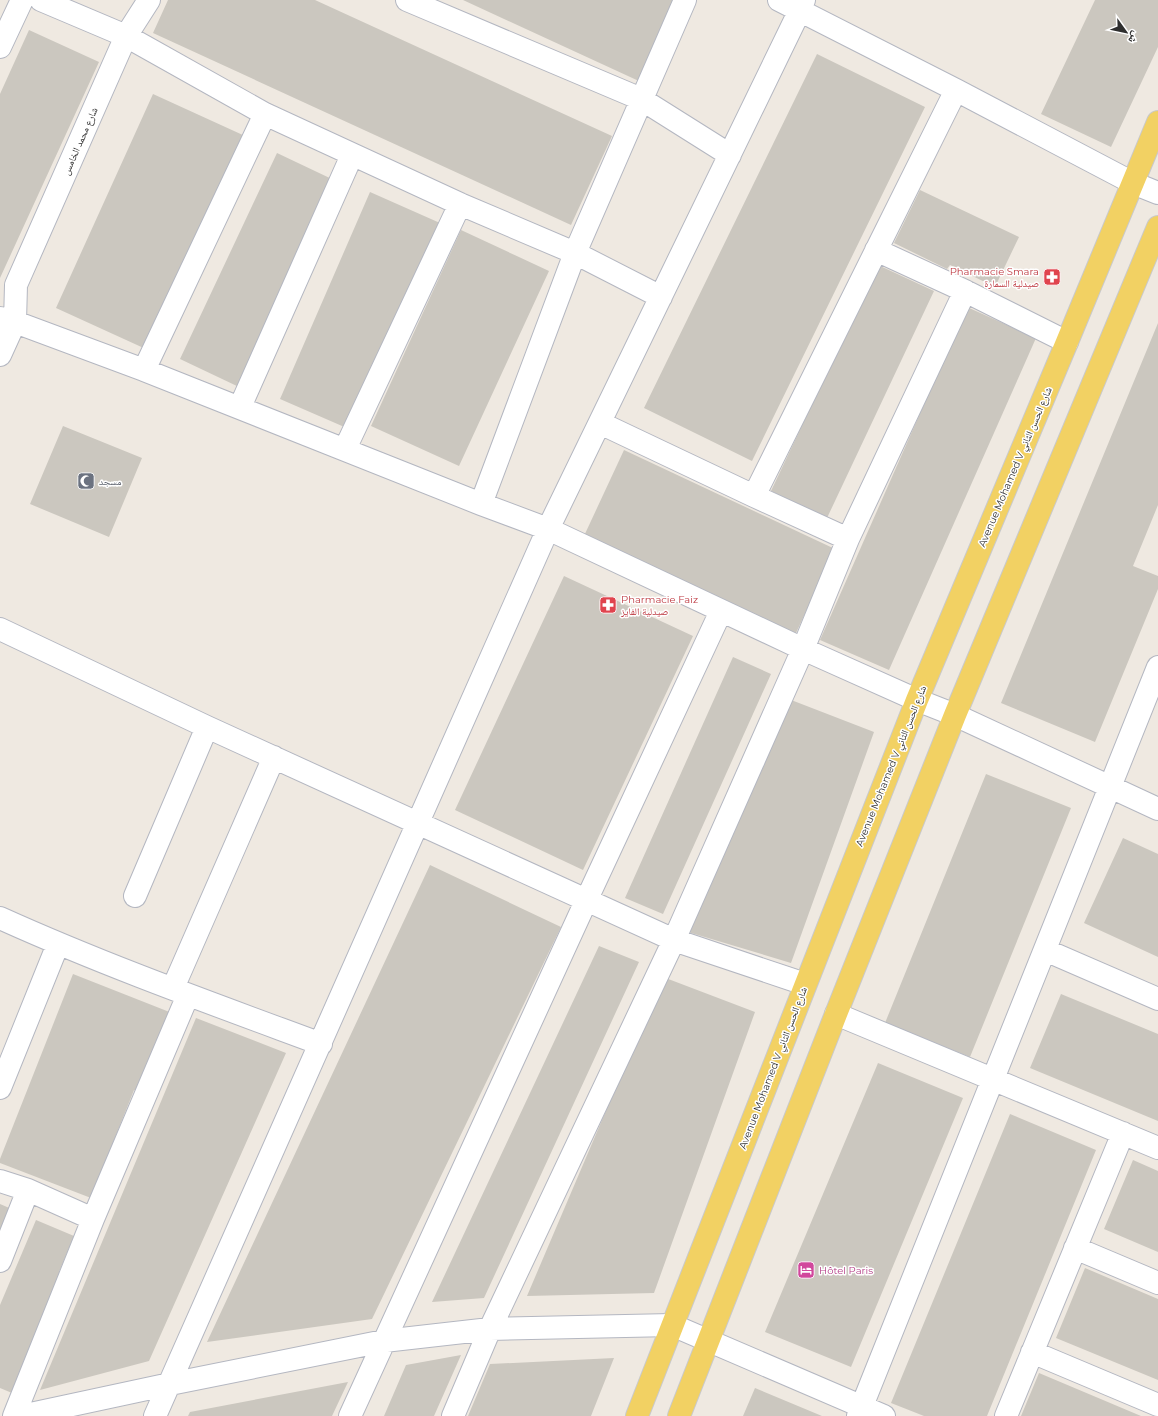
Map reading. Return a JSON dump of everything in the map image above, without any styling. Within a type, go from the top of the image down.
[{"type":"main road","name":"Avenue Mohamed V شارع الحسن الثاني","points":[[637,1416],[917,700],[1068,342],[1158,122]]},
{"type":"main road","points":[[679,1416],[955,715],[1158,227]]},
{"type":"street","points":[[0,47],[22,0]]},
{"type":"street","points":[[41,0],[126,36],[265,114],[460,204],[575,253],[661,297]]},
{"type":"street","name":"شارع محمد الخامس","points":[[0,355],[7,320],[8,291],[126,36],[149,0]]},
{"type":"street","points":[[406,0],[641,99],[730,155]]},
{"type":"street","points":[[481,504],[575,253],[641,99],[686,0]]},
{"type":"street","points":[[779,0],[802,5],[956,90],[1133,183],[1158,193]]},
{"type":"street","points":[[155,1416],[548,529],[802,5]]},
{"type":"street","points":[[754,496],[956,90]]},
{"type":"street","points":[[144,370],[265,114]]},
{"type":"street","points":[[240,407],[352,155]]},
{"type":"street","points":[[345,449],[460,204]]},
{"type":"street","points":[[876,250],[965,291],[1068,342]]},
{"type":"street","points":[[453,1416],[490,1329],[674,940],[802,649],[848,539],[965,291]]},
{"type":"street","points":[[7,320],[240,407],[481,504],[548,529],[802,649],[917,700],[955,715],[1158,810]]},
{"type":"street","points":[[600,423],[848,539]]},
{"type":"street","points":[[350,1416],[586,900],[721,611]]},
{"type":"street","points":[[0,629],[207,727],[674,940],[805,984]]},
{"type":"street","points":[[859,1411],[1157,673]]},
{"type":"street","points":[[135,896],[207,727]]},
{"type":"street","points":[[14,1416],[274,757]]},
{"type":"street","points":[[0,918],[58,944],[180,992],[321,1044]]},
{"type":"street","points":[[0,1088],[58,944]]},
{"type":"street","points":[[1045,950],[1158,999]]},
{"type":"street","points":[[836,1014],[1158,1148]]},
{"type":"street","points":[[1006,1416],[1123,1133]]},
{"type":"street","points":[[0,1181],[28,1190],[93,1219]]},
{"type":"street","points":[[0,1262],[28,1190]]},
{"type":"street","points":[[1075,1248],[1158,1283]]},
{"type":"street","points":[[21,1416],[384,1341],[490,1329],[672,1324],[859,1411],[884,1416]]},
{"type":"street","points":[[1032,1352],[1158,1405]]},
{"type":"building","points":[[168,0],[315,0],[612,136],[571,225],[153,33]]},
{"type":"building","points":[[463,0],[679,0],[641,82]]},
{"type":"building","points":[[1095,0],[1158,0],[1158,47],[1111,147],[1041,114]]},
{"type":"building","points":[[29,30],[99,62],[0,278],[0,94]]},
{"type":"building","points":[[817,54],[925,107],[752,461],[644,408]]},
{"type":"building","points":[[153,94],[245,136],[148,350],[56,308]]},
{"type":"building","points":[[277,153],[336,181],[239,387],[180,359]]},
{"type":"building","points":[[920,190],[1019,237],[995,287],[950,265],[947,269],[894,243]]},
{"type":"building","points":[[370,192],[440,223],[349,429],[280,399]]},
{"type":"building","points":[[461,230],[549,271],[459,466],[371,426]]},
{"type":"building","points":[[878,265],[934,291],[827,518],[771,491]]},
{"type":"building","points":[[967,307],[1036,338],[889,670],[820,640]]},
{"type":"building","points":[[1158,323],[1158,505],[1133,566],[1158,576],[1158,589],[1095,742],[1001,703]]},
{"type":"building","name":"مسجد","points":[[63,426],[142,458],[109,537],[30,504]]},
{"type":"building","points":[[624,450],[835,549],[795,635],[584,536]]},
{"type":"building","points":[[564,576],[693,636],[583,870],[455,810]]},
{"type":"building","points":[[733,657],[771,674],[663,914],[625,898]]},
{"type":"building","points":[[786,698],[874,732],[791,963],[688,932]]},
{"type":"building","points":[[986,774],[1071,808],[970,1057],[885,1023]]},
{"type":"building","points":[[1123,838],[1158,854],[1158,957],[1084,923]]},
{"type":"building","points":[[430,865],[561,927],[372,1319],[207,1342]]},
{"type":"building","points":[[599,946],[639,962],[484,1298],[432,1302]]},
{"type":"building","points":[[73,974],[172,1013],[141,1093],[134,1090],[91,1198],[0,1163],[0,1159]]},
{"type":"building","points":[[663,977],[755,1012],[654,1293],[527,1296]]},
{"type":"building","points":[[1061,994],[1158,1034],[1158,1121],[1030,1068]]},
{"type":"building","points":[[196,1018],[286,1053],[149,1361],[40,1390]]},
{"type":"building","points":[[878,1063],[963,1098],[851,1367],[765,1332]]},
{"type":"building","points":[[1010,1114],[1096,1150],[987,1416],[924,1416],[891,1403]]},
{"type":"building","points":[[1133,1160],[1158,1171],[1158,1252],[1104,1229]]},
{"type":"building","points":[[0,1204],[14,1210],[0,1244]]},
{"type":"building","points":[[36,1220],[74,1236],[59,1272],[62,1274],[12,1393],[0,1388],[0,1305]]},
{"type":"building","points":[[1085,1268],[1158,1299],[1158,1380],[1056,1338]]},
{"type":"building","points":[[461,1355],[434,1416],[384,1416],[406,1365]]},
{"type":"building","points":[[614,1358],[591,1416],[468,1416],[490,1364]]},
{"type":"building","points":[[1039,1373],[1141,1416],[1021,1416]]},
{"type":"building","points":[[348,1382],[332,1416],[188,1416],[190,1412]]},
{"type":"building","points":[[755,1388],[822,1416],[743,1416]]},
{"type":"place","name":"Pharmacie Smara صيدلية السمارة","points":[[1052,277]]},
{"type":"place","name":"مسجد","points":[[86,481]]},
{"type":"place","name":"Pharmacie Faiz صيدلية الفايز","points":[[608,605]]},
{"type":"place","name":"Hôtel Paris","points":[[806,1270]]}]
